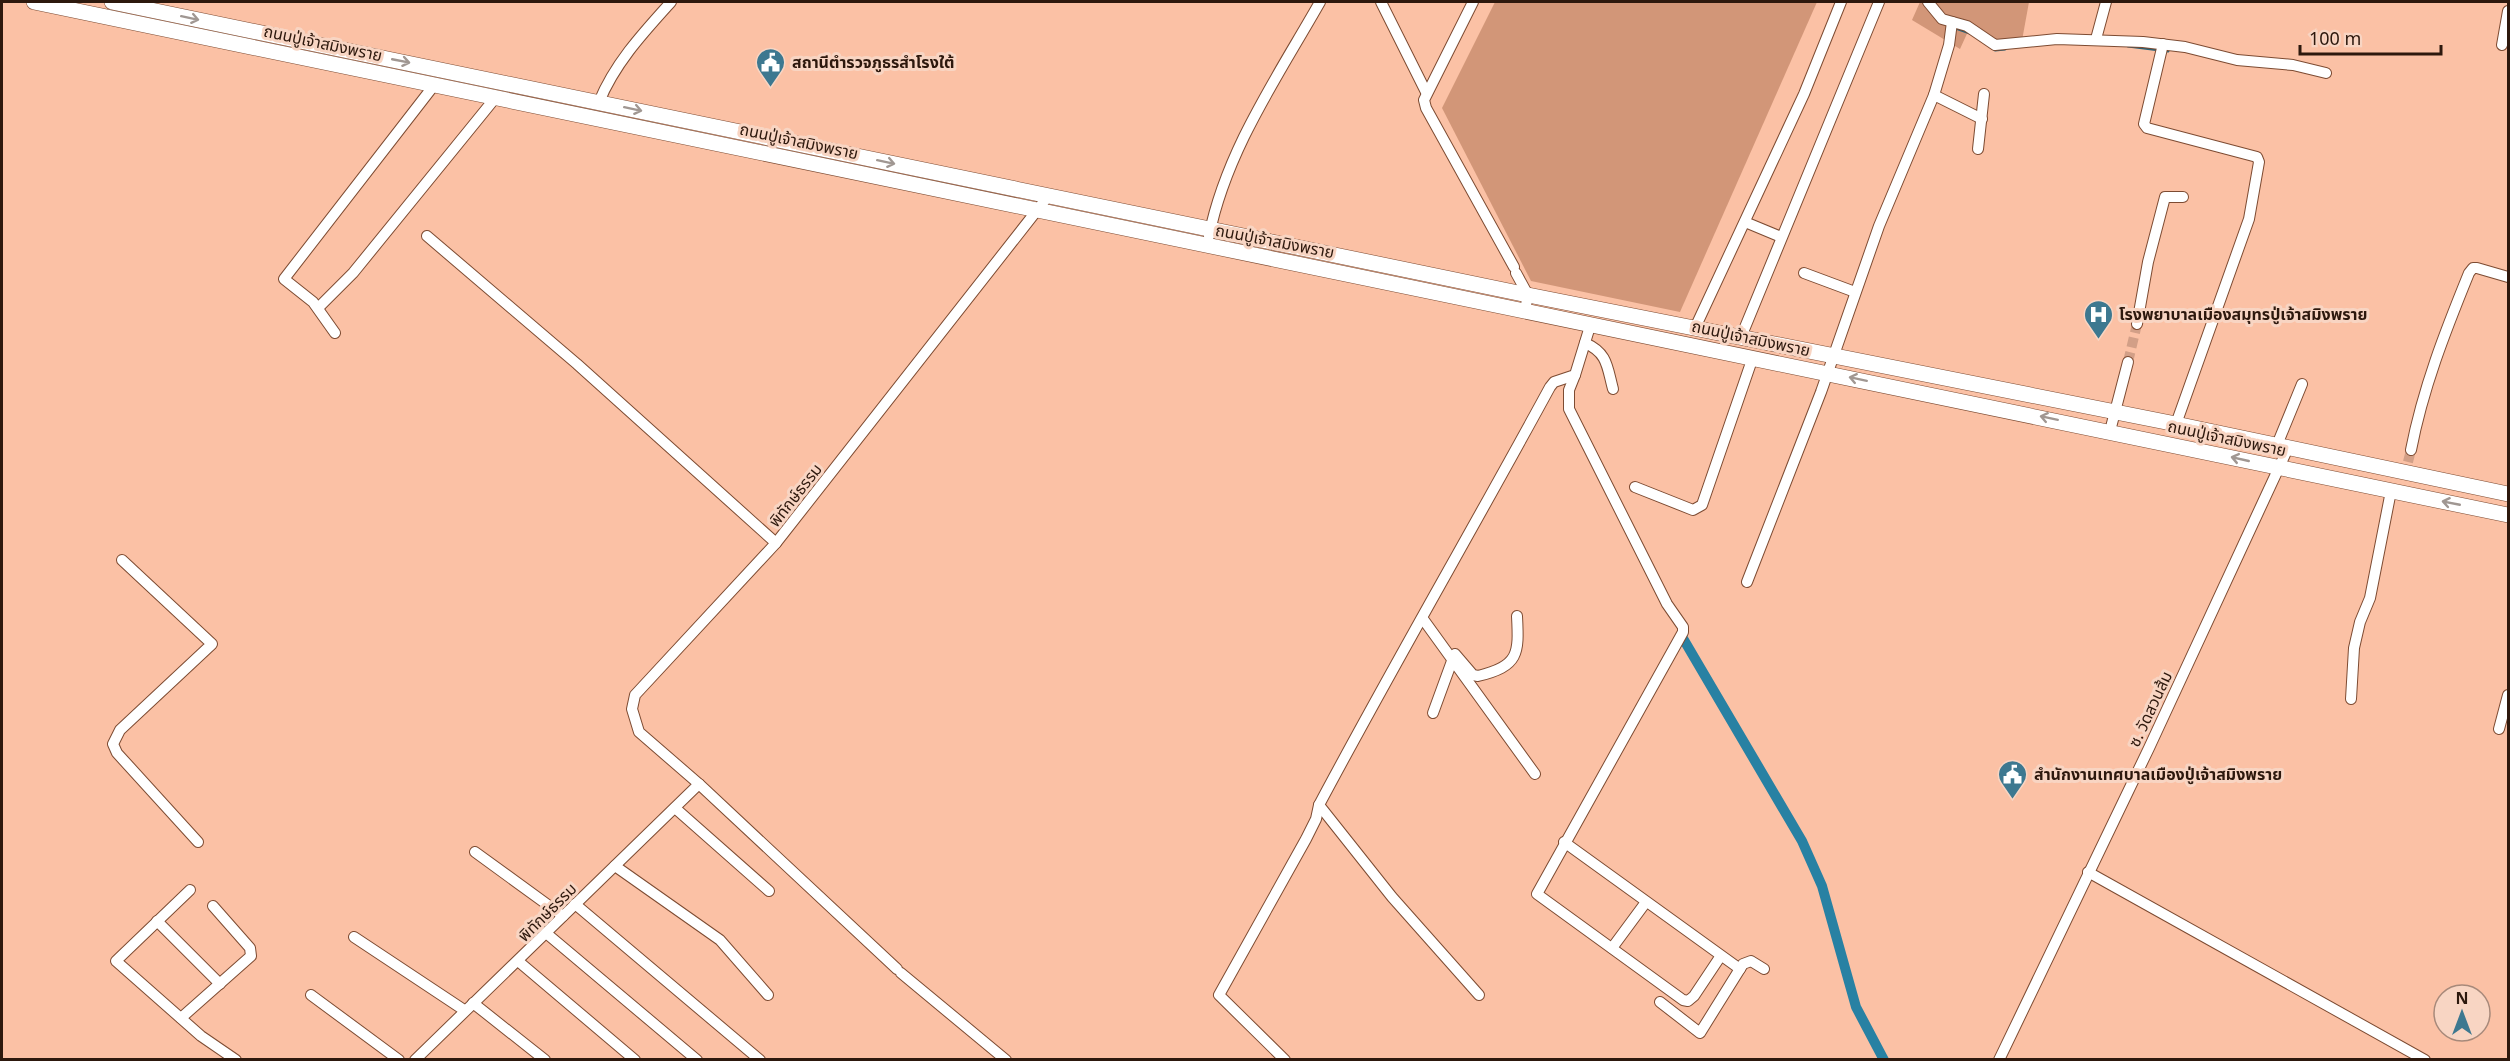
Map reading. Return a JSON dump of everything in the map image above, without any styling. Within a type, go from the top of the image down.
[{"type":"main road","name":"ถนนปู่เจ้าสมิงพราย","points":[[34,2],[114,6],[753,142],[1037,209],[1207,246],[1527,302],[1695,328],[2283,447],[2407,467],[2508,494]]},
{"type":"main road","name":"ถนนปู่เจ้าสมิงพราย","points":[[114,6],[435,84],[496,97],[597,109]]},
{"type":"main road","name":"ถนนปู่เจ้าสมิงพราย","points":[[753,142],[1049,195],[1527,302],[1591,323],[2508,514]]},
{"type":"street","points":[[597,109],[609,78],[671,2]]},
{"type":"street","points":[[1207,246],[1221,187],[1250,125],[1320,2]]},
{"type":"street","points":[[1381,2],[1426,92],[1426,108],[1515,270],[1527,302]]},
{"type":"street","points":[[1426,92],[1473,2]]},
{"type":"street","points":[[1695,328],[1804,94],[1841,2]]},
{"type":"street","points":[[1741,337],[1879,2]]},
{"type":"street","points":[[1928,2],[1950,25],[1967,26],[1995,45],[2025,40],[2096,39],[2237,60],[2293,65],[2326,73]]},
{"type":"street","points":[[2096,39],[2106,2]]},
{"type":"street","points":[[2502,45],[2508,11]]},
{"type":"street","points":[[1747,582],[1828,372],[1879,226],[1934,95],[1949,45],[1950,25]]},
{"type":"street","points":[[2163,48],[2144,120],[2147,128],[2257,157],[2259,162],[2249,219],[2176,424]]},
{"type":"street","points":[[335,333],[318,308],[284,279],[435,84]]},
{"type":"street","points":[[1978,149],[1984,94]]},
{"type":"street","points":[[1934,95],[1982,119]]},
{"type":"street","points":[[318,308],[353,273],[496,97]]},
{"type":"street","name":"พิทักษ์ธรรม","points":[[1006,1059],[899,971],[699,784],[639,732],[632,709],[635,695],[776,543],[1049,195]]},
{"type":"street","points":[[2137,324],[2148,262],[2165,197],[2184,197]]},
{"type":"street","points":[[1745,222],[1781,237]]},
{"type":"street","points":[[427,236],[577,364],[776,543]]},
{"type":"street","points":[[2411,450],[2420,407],[2433,363],[2469,273],[2473,268],[2477,268],[2508,277]]},
{"type":"street","points":[[1804,273],[1855,292]]},
{"type":"street","points":[[1591,323],[1569,390],[1569,408],[1667,604],[1683,627],[1683,632],[1537,894],[1688,1001],[1720,957]]},
{"type":"street","points":[[1585,343],[1599,350],[1603,356],[1613,389]]},
{"type":"street","points":[[1635,487],[1678,507],[1693,510],[1699,508],[1753,357]]},
{"type":"street","points":[[2110,431],[2127,362]]},
{"type":"street","points":[[1285,1059],[1219,995],[1306,838],[1316,819],[1319,805],[1374,702],[1423,619],[1550,387],[1554,382],[1575,375]]},
{"type":"street","name":"ซ. วัดสวนส้ม","points":[[1999,1059],[2149,748],[2279,468],[2302,384]]},
{"type":"street","points":[[2351,699],[2354,648],[2360,622],[2370,598],[2391,491]]},
{"type":"street","points":[[122,560],[212,644],[120,730],[112,744],[117,753],[198,842]]},
{"type":"street","points":[[1440,644],[1450,649],[1473,675],[1485,674],[1511,661],[1517,653],[1517,616]]},
{"type":"street","points":[[1423,619],[1535,774]]},
{"type":"street","points":[[1432,713],[1452,661]]},
{"type":"street","points":[[2499,729],[2508,695]]},
{"type":"street","name":"พิทักษ์ธรรม","points":[[423,1057],[469,1007],[518,962],[699,784]]},
{"type":"street","points":[[1319,805],[1399,905],[1479,994]]},
{"type":"street","points":[[675,808],[769,891]]},
{"type":"street","points":[[1564,842],[1720,957],[1740,969]]},
{"type":"street","points":[[475,852],[563,916]]},
{"type":"street","points":[[615,866],[720,940],[768,996]]},
{"type":"street","points":[[2088,872],[2425,1059]]},
{"type":"street","points":[[190,890],[116,961],[201,1036],[236,1059]]},
{"type":"street","points":[[1612,948],[1646,902]]},
{"type":"street","points":[[575,904],[760,1059]]},
{"type":"street","points":[[181,1018],[248,960],[252,953],[213,906]]},
{"type":"street","points":[[157,921],[220,984]]},
{"type":"street","points":[[546,933],[697,1059]]},
{"type":"street","points":[[354,937],[469,1007],[545,1059]]},
{"type":"street","points":[[1660,1002],[1696,1032],[1702,1032],[1747,961],[1754,962],[1764,969]]},
{"type":"street","points":[[518,962],[635,1059]]},
{"type":"street","points":[[311,995],[399,1059]]},
{"type":"shaded area","points":[[1495,2],[1817,2],[1680,312],[1531,281],[1442,108]]},
{"type":"shaded area","points":[[1920,2],[2029,2],[2021,46],[1996,40],[1970,27],[1960,49],[1912,20]]},
{"type":"waterway","points":[[1953,27],[1970,33]]},
{"type":"waterway","points":[[2128,46],[2168,51]]},
{"type":"waterway","points":[[1992,47],[1995,50],[2005,49]]},
{"type":"waterway","points":[[1681,635],[1802,841],[1822,886],[1856,1007],[1884,1060]]},
{"type":"tunnel","points":[[2128,362],[2137,324]]},
{"type":"tunnel","points":[[2408,462],[2411,450]]},
{"type":"place","name":"สถานีตำรวจภูธรสำโรงใต้","points":[[771,88]]},
{"type":"place","name":"โรงพยาบาลเมืองสมุทรปู่เจ้าสมิงพราย","points":[[2098,340]]},
{"type":"place","name":"สำนักงานเทศบาลเมืองปู่เจ้าสมิงพราย","points":[[2013,800]]}]
